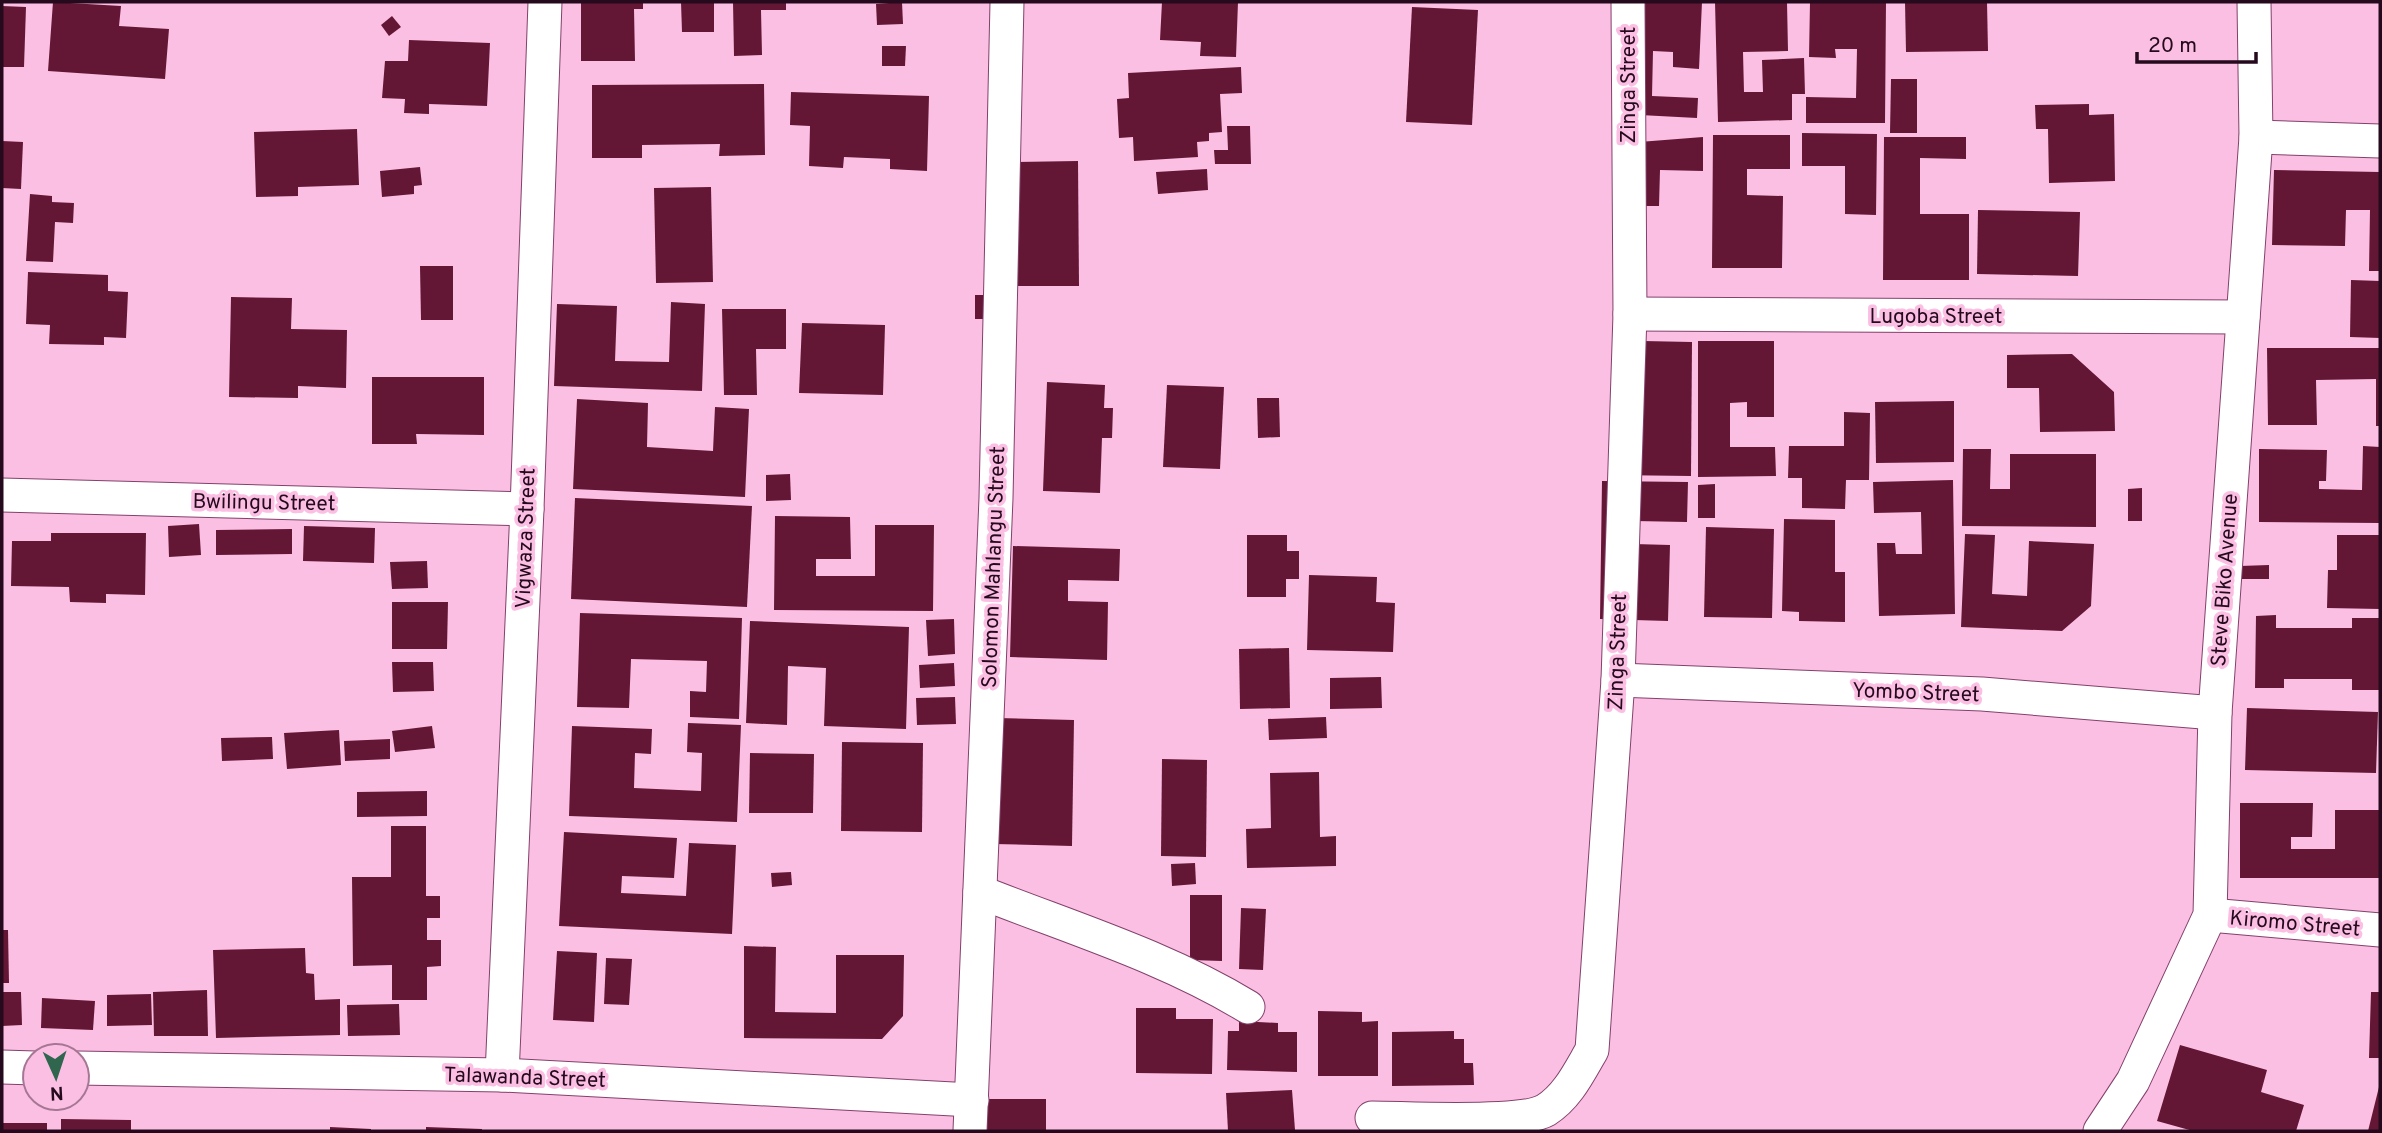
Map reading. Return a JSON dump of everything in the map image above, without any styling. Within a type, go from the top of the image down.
[{"type":"street","name":"Vigwaza Street","points":[[502,1074],[527,509],[545,2]]},
{"type":"street","name":"Solomon Mahlangu Street","points":[[971,1116],[996,498],[1007,2]]},
{"type":"street","name":"Zinga Street","points":[[1372,1118],[1504,1118],[1544,1111],[1570,1088],[1592,1050],[1618,680],[1630,314],[1628,2]]},
{"type":"street","name":"Steve Biko Avenue","points":[[2100,1131],[2133,1081],[2210,915],[2215,713],[2256,137],[2254,2]]},
{"type":"street","points":[[2256,137],[2380,141]]},
{"type":"street","name":"Lugoba Street","points":[[1630,314],[2243,317]]},
{"type":"street","name":"Bwilingu Street","points":[[2,495],[527,509]]},
{"type":"street","name":"Yombo Street","points":[[1618,680],[1982,694],[2215,713]]},
{"type":"street","points":[[980,892],[1143,953],[1248,1007]]},
{"type":"street","name":"Kiromo Street","points":[[2210,915],[2380,930]]},
{"type":"street","points":[[2,1067],[21,1068]]},
{"type":"street","name":"Talawanda Street","points":[[91,1068],[502,1074],[971,1116]]},
{"type":"building","points":[[53,2],[121,6],[119,26],[169,29],[165,79],[48,71]]},
{"type":"building","points":[[581,2],[643,2],[643,9],[634,9],[635,61],[581,61]]},
{"type":"building","points":[[681,2],[714,2],[714,32],[682,32]]},
{"type":"building","points":[[733,2],[786,2],[786,10],[761,10],[762,55],[734,56]]},
{"type":"building","points":[[902,2],[903,24],[877,25],[876,4]]},
{"type":"building","points":[[1162,2],[1238,2],[1236,57],[1200,56],[1201,42],[1160,40]]},
{"type":"building","points":[[1637,2],[1702,2],[1699,69],[1673,67],[1673,52],[1653,51],[1652,96],[1698,98],[1697,118],[1640,115]]},
{"type":"building","points":[[1715,2],[1787,2],[1788,51],[1743,52],[1744,92],[1763,92],[1762,60],[1804,58],[1805,94],[1792,94],[1792,120],[1718,122]]},
{"type":"building","points":[[1810,2],[1886,2],[1885,123],[1806,123],[1806,97],[1856,98],[1857,49],[1835,49],[1836,58],[1809,57]]},
{"type":"building","points":[[1905,2],[1987,2],[1988,51],[1906,52]]},
{"type":"building","points":[[2,6],[26,7],[24,67],[2,67]]},
{"type":"building","points":[[1412,7],[1478,10],[1472,125],[1406,122]]},
{"type":"building","points":[[392,16],[401,27],[389,36],[381,25]]},
{"type":"building","points":[[409,40],[490,43],[487,106],[429,104],[429,114],[404,113],[405,99],[382,98],[385,61],[408,61]]},
{"type":"building","points":[[882,46],[906,46],[905,66],[882,66]]},
{"type":"building","points":[[1241,67],[1242,93],[1220,94],[1222,132],[1209,133],[1209,141],[1197,142],[1198,157],[1134,161],[1133,137],[1119,138],[1117,99],[1129,98],[1128,73]]},
{"type":"building","points":[[1891,79],[1917,79],[1917,133],[1890,133]]},
{"type":"building","points":[[764,84],[765,155],[719,156],[720,144],[642,145],[642,158],[592,158],[592,85]]},
{"type":"building","points":[[791,92],[929,96],[927,171],[890,169],[890,159],[844,157],[843,168],[809,166],[810,126],[790,125]]},
{"type":"building","points":[[2089,104],[2089,115],[2114,114],[2115,181],[2049,183],[2048,129],[2036,129],[2035,105]]},
{"type":"building","points":[[1227,126],[1250,126],[1251,164],[1215,164],[1214,150],[1228,150]]},
{"type":"building","points":[[357,129],[359,185],[298,187],[298,196],[256,197],[254,132]]},
{"type":"building","points":[[1802,133],[1877,134],[1876,215],[1845,214],[1845,166],[1802,166]]},
{"type":"building","points":[[1713,135],[1790,135],[1790,169],[1747,169],[1747,195],[1783,196],[1782,268],[1712,268]]},
{"type":"building","points":[[1703,137],[1703,171],[1660,170],[1659,206],[1640,206],[1639,142]]},
{"type":"building","points":[[1884,137],[1966,137],[1966,159],[1920,158],[1920,214],[1969,214],[1969,280],[1883,280]]},
{"type":"building","points":[[2,141],[23,142],[21,189],[2,188]]},
{"type":"building","points":[[1078,161],[1079,286],[1012,286],[1011,162]]},
{"type":"building","points":[[420,167],[422,185],[414,186],[414,194],[382,197],[380,171]]},
{"type":"building","points":[[1207,169],[1208,190],[1158,194],[1156,172]]},
{"type":"building","points":[[2274,170],[2380,172],[2380,271],[2369,271],[2370,210],[2346,210],[2345,246],[2272,245]]},
{"type":"building","points":[[711,187],[713,282],[656,283],[654,188]]},
{"type":"building","points":[[30,194],[52,196],[52,202],[74,203],[73,223],[55,222],[53,262],[26,261]]},
{"type":"building","points":[[1978,210],[2080,212],[2078,276],[1977,274]]},
{"type":"building","points":[[420,266],[453,266],[453,320],[421,320]]},
{"type":"building","points":[[28,272],[108,275],[108,291],[128,292],[126,338],[104,337],[104,345],[49,344],[50,325],[26,324]]},
{"type":"building","points":[[2351,280],[2380,281],[2380,338],[2350,337]]},
{"type":"building","points":[[975,295],[1004,295],[1004,319],[975,319]]},
{"type":"building","points":[[231,297],[292,298],[291,329],[347,330],[346,388],[298,386],[298,398],[229,397]]},
{"type":"building","points":[[671,302],[705,304],[702,391],[554,386],[557,304],[617,306],[615,361],[669,362]]},
{"type":"building","points":[[722,309],[786,309],[786,349],[756,349],[757,395],[724,395]]},
{"type":"building","points":[[802,323],[885,325],[883,395],[799,393]]},
{"type":"building","points":[[1643,341],[1692,342],[1691,476],[1612,475]]},
{"type":"building","points":[[1698,341],[1774,341],[1774,417],[1747,417],[1747,402],[1730,403],[1730,447],[1775,447],[1776,476],[1698,477]]},
{"type":"building","points":[[2267,348],[2380,348],[2380,426],[2376,426],[2376,379],[2316,380],[2317,425],[2268,425]]},
{"type":"building","points":[[2072,354],[2114,392],[2115,431],[2040,432],[2039,388],[2007,388],[2007,355]]},
{"type":"building","points":[[372,377],[484,377],[484,435],[416,434],[417,444],[372,444]]},
{"type":"building","points":[[1047,382],[1105,385],[1104,408],[1113,408],[1112,438],[1102,438],[1100,493],[1043,491]]},
{"type":"building","points":[[1167,385],[1224,387],[1220,469],[1163,467]]},
{"type":"building","points":[[1257,398],[1279,398],[1280,437],[1258,438]]},
{"type":"building","points":[[577,399],[648,403],[647,447],[713,451],[715,407],[749,409],[745,497],[573,489]]},
{"type":"building","points":[[1954,401],[1954,462],[1876,463],[1875,402]]},
{"type":"building","points":[[1844,412],[1870,413],[1869,480],[1846,480],[1845,509],[1802,508],[1802,478],[1788,478],[1789,446],[1844,446]]},
{"type":"building","points":[[2363,446],[2380,447],[2380,523],[2259,522],[2259,449],[2327,450],[2326,481],[2319,481],[2319,489],[2362,490]]},
{"type":"building","points":[[1963,449],[1991,449],[1990,489],[2010,489],[2010,454],[2096,454],[2096,527],[1962,526]]},
{"type":"building","points":[[790,474],[791,500],[766,501],[766,475]]},
{"type":"building","points":[[1953,480],[1955,614],[1879,616],[1877,543],[1895,543],[1896,554],[1922,554],[1921,512],[1874,513],[1873,482]]},
{"type":"building","points":[[1602,481],[1688,482],[1687,522],[1635,521],[1634,544],[1670,545],[1668,621],[1600,619]]},
{"type":"building","points":[[1715,484],[1715,518],[1698,518],[1698,485]]},
{"type":"building","points":[[2142,488],[2142,521],[2128,521],[2128,489]]},
{"type":"building","points":[[575,498],[752,506],[747,607],[571,599]]},
{"type":"building","points":[[775,516],[850,517],[851,559],[816,559],[816,576],[875,576],[875,525],[934,525],[933,611],[774,610]]},
{"type":"building","points":[[1784,519],[1835,520],[1835,572],[1845,572],[1845,622],[1799,621],[1799,612],[1782,611]]},
{"type":"building","points":[[199,524],[201,555],[169,557],[168,526]]},
{"type":"building","points":[[304,526],[375,528],[374,563],[303,561]]},
{"type":"building","points":[[1706,527],[1774,529],[1772,618],[1704,617]]},
{"type":"building","points":[[292,529],[292,554],[216,555],[216,530]]},
{"type":"building","points":[[51,533],[146,533],[145,595],[106,594],[106,603],[70,602],[69,587],[11,586],[12,541],[51,541]]},
{"type":"building","points":[[1965,534],[1995,535],[1992,594],[2027,596],[2029,541],[2094,544],[2091,606],[2062,631],[1961,627]]},
{"type":"building","points":[[1247,535],[1287,535],[1287,551],[1299,551],[1299,579],[1286,579],[1286,597],[1247,597]]},
{"type":"building","points":[[2337,535],[2380,535],[2380,609],[2327,608],[2328,570],[2337,570]]},
{"type":"building","points":[[1013,546],[1120,549],[1119,581],[1068,580],[1068,601],[1108,602],[1107,660],[1010,657]]},
{"type":"building","points":[[427,561],[428,588],[392,589],[390,562]]},
{"type":"building","points":[[2269,565],[2269,579],[2240,579],[2240,566]]},
{"type":"building","points":[[1309,575],[1377,577],[1376,602],[1395,603],[1393,652],[1307,650]]},
{"type":"building","points":[[392,602],[448,602],[447,649],[392,649]]},
{"type":"building","points":[[580,613],[742,618],[739,719],[690,717],[690,691],[706,692],[707,661],[631,659],[629,708],[577,707]]},
{"type":"building","points":[[2276,615],[2276,628],[2352,628],[2352,618],[2380,618],[2380,690],[2352,690],[2352,679],[2284,679],[2284,688],[2255,688],[2256,616]]},
{"type":"building","points":[[954,619],[955,654],[928,656],[926,620]]},
{"type":"building","points":[[750,621],[909,627],[906,729],[824,726],[826,668],[788,666],[787,725],[746,723]]},
{"type":"building","points":[[1289,648],[1290,708],[1240,709],[1239,649]]},
{"type":"building","points":[[392,662],[433,662],[434,691],[393,692]]},
{"type":"building","points":[[954,663],[955,686],[920,688],[919,665]]},
{"type":"building","points":[[1381,677],[1382,708],[1330,709],[1330,678]]},
{"type":"building","points":[[955,697],[956,724],[917,725],[916,698]]},
{"type":"building","points":[[2247,708],[2378,712],[2376,773],[2245,770]]},
{"type":"building","points":[[1326,717],[1327,738],[1269,740],[1268,719]]},
{"type":"building","points":[[997,718],[1074,720],[1072,846],[994,844]]},
{"type":"building","points":[[688,723],[741,725],[737,822],[569,816],[572,726],[652,729],[651,754],[635,753],[634,788],[701,791],[702,753],[687,752]]},
{"type":"building","points":[[432,726],[435,748],[395,752],[392,731]]},
{"type":"building","points":[[339,730],[341,765],[287,769],[284,733]]},
{"type":"building","points":[[272,737],[273,759],[222,761],[221,738]]},
{"type":"building","points":[[390,739],[390,759],[345,761],[344,741]]},
{"type":"building","points":[[842,742],[923,743],[922,832],[841,831]]},
{"type":"building","points":[[750,753],[814,754],[813,813],[749,813]]},
{"type":"building","points":[[1162,759],[1207,760],[1206,857],[1161,856]]},
{"type":"building","points":[[1319,772],[1320,837],[1336,836],[1336,866],[1247,868],[1246,829],[1271,828],[1270,773]]},
{"type":"building","points":[[427,791],[427,816],[357,817],[357,792]]},
{"type":"building","points":[[2240,803],[2313,803],[2312,837],[2291,837],[2291,849],[2335,849],[2335,810],[2380,810],[2380,878],[2240,878]]},
{"type":"building","points":[[391,826],[426,826],[426,896],[440,896],[440,918],[427,918],[427,940],[441,940],[441,966],[427,967],[427,1000],[392,1000],[392,965],[353,966],[352,877],[391,877]]},
{"type":"building","points":[[564,832],[677,838],[674,878],[622,876],[621,893],[686,896],[689,843],[736,845],[732,934],[559,926]]},
{"type":"building","points":[[1195,863],[1196,884],[1172,886],[1171,864]]},
{"type":"building","points":[[791,872],[792,885],[772,887],[771,873]]},
{"type":"building","points":[[1190,895],[1222,895],[1222,961],[1190,960]]},
{"type":"building","points":[[1241,908],[1266,909],[1263,970],[1239,969]]},
{"type":"building","points":[[2,930],[8,930],[9,983],[2,983]]},
{"type":"building","points":[[744,946],[776,947],[775,1012],[836,1013],[836,955],[904,955],[903,1016],[882,1039],[744,1038]]},
{"type":"building","points":[[305,948],[306,973],[314,974],[315,1000],[340,999],[340,1035],[216,1038],[213,950]]},
{"type":"building","points":[[557,951],[597,953],[594,1022],[553,1020]]},
{"type":"building","points":[[606,958],[632,959],[629,1005],[604,1004]]},
{"type":"building","points":[[207,990],[208,1036],[154,1036],[153,992]]},
{"type":"building","points":[[2,992],[21,992],[22,1025],[2,1026]]},
{"type":"building","points":[[2371,992],[2380,992],[2380,1058],[2369,1058]]},
{"type":"building","points":[[151,994],[152,1025],[107,1026],[107,995]]},
{"type":"building","points":[[42,998],[95,1001],[93,1030],[41,1028]]},
{"type":"building","points":[[399,1004],[400,1035],[348,1036],[347,1005]]},
{"type":"building","points":[[1136,1008],[1176,1008],[1176,1019],[1213,1019],[1212,1074],[1136,1073]]},
{"type":"building","points":[[1318,1011],[1362,1012],[1362,1022],[1378,1021],[1378,1076],[1318,1076]]},
{"type":"building","points":[[1239,1021],[1278,1023],[1278,1032],[1297,1032],[1297,1072],[1227,1070],[1228,1031],[1239,1031]]},
{"type":"building","points":[[1454,1031],[1454,1039],[1464,1039],[1464,1063],[1473,1063],[1474,1085],[1392,1086],[1392,1032]]},
{"type":"building","points":[[2180,1045],[2267,1070],[2261,1092],[2304,1105],[2296,1131],[2193,1131],[2157,1121]]},
{"type":"building","points":[[2379,1087],[2380,1131],[2368,1131]]},
{"type":"building","points":[[1292,1090],[1295,1130],[1228,1131],[1226,1093]]},
{"type":"building","points":[[985,1099],[1046,1099],[1046,1131],[985,1131]]},
{"type":"building","points":[[61,1119],[131,1120],[131,1131],[61,1131]]},
{"type":"building","points":[[2,1123],[47,1123],[47,1131],[2,1131]]},
{"type":"building","points":[[330,1127],[371,1129],[371,1131],[330,1131]]},
{"type":"building","points":[[426,1127],[482,1129],[482,1131],[426,1131]]}]
